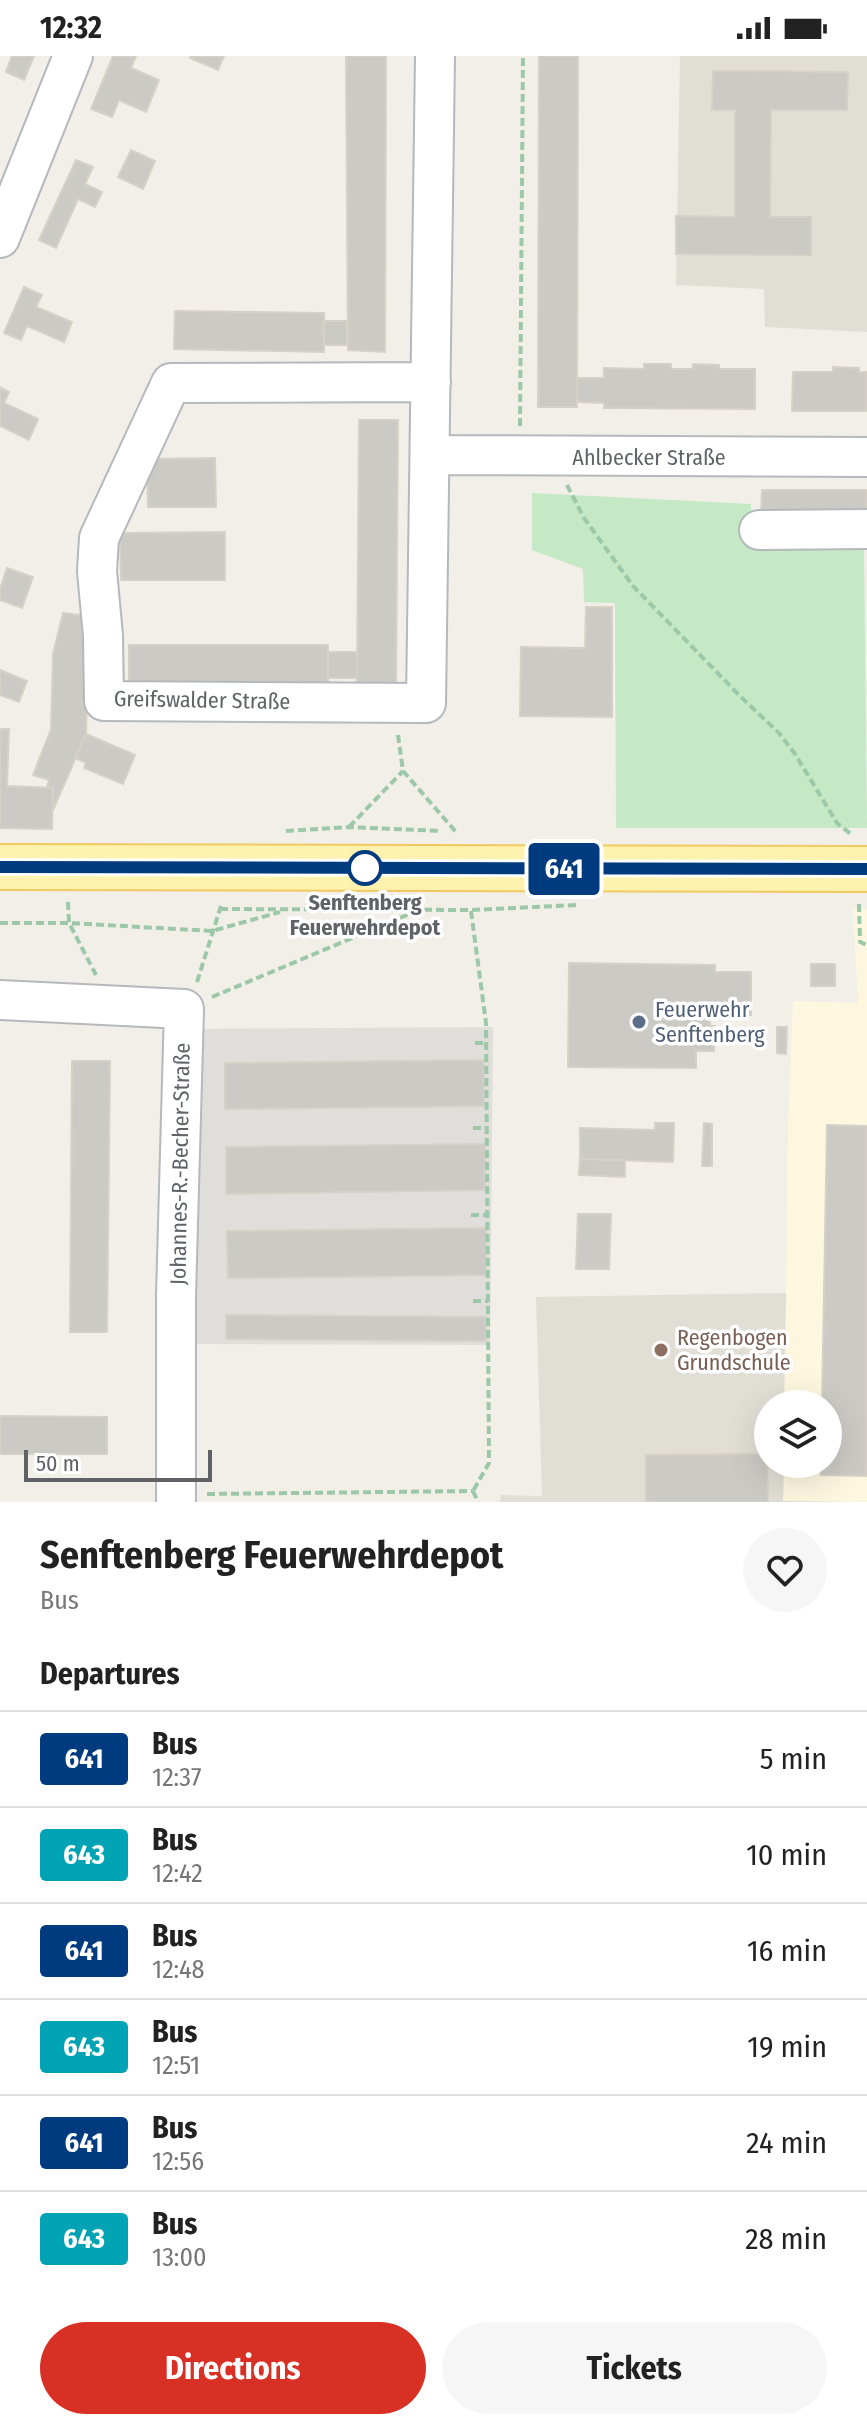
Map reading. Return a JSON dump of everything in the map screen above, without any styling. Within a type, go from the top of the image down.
[{"type":"main road","points":[[0,867],[859,868]]},
{"type":"street","points":[[0,238],[73,56]]},
{"type":"street","name":"Greifswalder Straße","points":[[431,382],[171,383],[99,538],[97,571],[103,636],[104,701],[426,703],[431,455],[435,56]]},
{"type":"street","name":"Ahlbecker Straße","points":[[431,455],[867,457]]},
{"type":"street","points":[[759,530],[867,529]]},
{"type":"street","points":[[0,1000],[184,1009]]},
{"type":"street","name":"Johannes-R.-Becher-Straße","points":[[176,1498],[176,1296],[184,1009]]},
{"type":"path","points":[[520,456],[523,56]]},
{"type":"path","points":[[566,457],[568,489],[584,518],[633,586],[779,733],[795,754],[837,823],[859,868],[860,942],[867,945]]},
{"type":"path","points":[[349,827],[403,771],[456,832]]},
{"type":"path","points":[[68,898],[69,923],[111,1005]]},
{"type":"path","points":[[184,1009],[196,986],[223,900]]},
{"type":"path","points":[[184,1009],[418,910],[220,909]]},
{"type":"path","points":[[471,910],[486,1023],[489,1463],[473,1491]]},
{"type":"path","points":[[0,923],[69,923],[212,931],[286,911]]},
{"type":"path","points":[[475,1043],[486,1043]]},
{"type":"path","points":[[473,1128],[487,1128]]},
{"type":"path","points":[[471,1215],[487,1215]]},
{"type":"path","points":[[473,1301],[488,1301]]},
{"type":"path","points":[[176,1498],[473,1491]]},
{"type":"path","points":[[473,1491],[478,1502]]},
{"type":"shaded area","points":[[680,56],[867,56],[867,332],[765,327],[764,289],[676,285]]},
{"type":"shaded area","points":[[853,909],[867,909],[867,1502],[783,1501],[784,1478],[842,1478],[842,1390],[784,1390],[793,1001],[858,1003]]},
{"type":"shaded area","points":[[493,1027],[490,1345],[197,1344],[196,1029]]},
{"type":"shaded area","name":"Regenbogen Grundschule","points":[[786,1293],[784,1390],[754,1390],[754,1478],[784,1478],[783,1501],[849,1502],[500,1502],[501,1495],[542,1496],[536,1297]]},
{"type":"green space","points":[[532,493],[751,504],[751,545],[864,549],[867,828],[616,828],[615,603],[584,602],[583,569],[532,550]]},
{"type":"building","points":[[12,56],[34,56],[24,80],[6,72]]},
{"type":"building","points":[[113,56],[136,56],[131,68],[159,80],[146,112],[119,100],[112,117],[91,109]]},
{"type":"building","points":[[191,56],[224,56],[218,70]]},
{"type":"building","points":[[346,56],[386,56],[385,352],[348,350]]},
{"type":"building","points":[[539,56],[578,56],[577,407],[538,407]]},
{"type":"building","points":[[713,71],[848,72],[847,110],[771,110],[770,217],[811,217],[811,255],[676,254],[676,216],[735,217],[735,110],[712,110]]},
{"type":"building","points":[[131,150],[155,161],[143,189],[118,177]]},
{"type":"building","points":[[76,160],[93,167],[85,184],[102,192],[95,207],[78,199],[56,248],[39,240]]},
{"type":"building","points":[[24,287],[42,295],[36,307],[72,322],[64,342],[27,326],[21,340],[4,333]]},
{"type":"building","points":[[175,311],[324,313],[324,352],[174,349]]},
{"type":"building","points":[[323,321],[347,321],[347,345],[324,345]]},
{"type":"building","points":[[644,364],[671,364],[671,369],[693,369],[693,364],[719,365],[719,369],[755,369],[755,409],[604,408],[604,403],[577,402],[577,378],[604,378],[604,368],[644,369]]},
{"type":"building","points":[[833,367],[859,368],[859,372],[867,372],[867,411],[792,411],[793,372],[833,372]]},
{"type":"building","points":[[0,387],[9,392],[4,403],[38,419],[29,440],[0,426]]},
{"type":"building","points":[[359,420],[398,420],[396,685],[357,685]]},
{"type":"building","points":[[215,458],[216,507],[148,507],[147,459]]},
{"type":"building","points":[[762,490],[867,490],[867,513],[761,513]]},
{"type":"building","points":[[225,532],[225,580],[121,580],[120,533]]},
{"type":"building","points":[[7,568],[33,577],[22,608],[0,600]]},
{"type":"building","points":[[586,607],[612,607],[612,717],[520,716],[521,647],[585,648]]},
{"type":"building","points":[[63,613],[89,616],[86,734],[53,810],[53,788],[47,787],[49,780],[33,775],[51,729],[53,654]]},
{"type":"building","points":[[129,645],[328,645],[328,684],[129,684]]},
{"type":"building","points":[[328,652],[357,652],[357,678],[328,678]]},
{"type":"building","points":[[0,670],[27,681],[19,702],[0,695]]},
{"type":"building","points":[[0,729],[9,729],[7,786],[53,788],[52,829],[0,828]]},
{"type":"building","points":[[86,734],[135,755],[123,784],[84,768],[86,763],[75,758]]},
{"type":"building","points":[[569,963],[715,965],[715,972],[751,972],[751,1015],[710,1015],[710,1026],[715,1026],[714,1051],[696,1051],[696,1068],[568,1067]]},
{"type":"building","points":[[811,964],[835,964],[835,986],[811,986]]},
{"type":"building","points":[[777,1027],[787,1027],[786,1054],[777,1053]]},
{"type":"building","points":[[484,1060],[484,1106],[225,1109],[225,1063]]},
{"type":"building","points":[[72,1061],[110,1061],[107,1332],[70,1332]]},
{"type":"building","points":[[655,1123],[674,1123],[673,1162],[580,1159],[580,1128],[655,1130]]},
{"type":"building","points":[[704,1123],[712,1124],[712,1166],[702,1166]]},
{"type":"building","points":[[827,1125],[867,1126],[867,1476],[842,1475],[842,1390],[822,1390]]},
{"type":"building","points":[[485,1144],[485,1190],[226,1194],[226,1147]]},
{"type":"building","points":[[580,1159],[625,1160],[625,1177],[579,1175]]},
{"type":"building","points":[[578,1214],[611,1214],[609,1269],[576,1269]]},
{"type":"building","points":[[486,1228],[486,1275],[228,1278],[227,1231]]},
{"type":"building","points":[[226,1315],[486,1317],[486,1341],[226,1339]]},
{"type":"building","points":[[0,1416],[107,1417],[107,1454],[0,1454]]},
{"type":"building","points":[[754,1454],[754,1478],[768,1478],[768,1502],[646,1502],[646,1455]]},
{"type":"bus line","name":"641","points":[[0,867],[867,869]]},
{"type":"place","name":"Senftenberg Feuerwehrdepot","points":[[365,868]]},
{"type":"place","name":"Feuerwehr Senftenberg","points":[[639,1022]]},
{"type":"place","name":"Regenbogen Grundschule","points":[[661,1350]]}]
